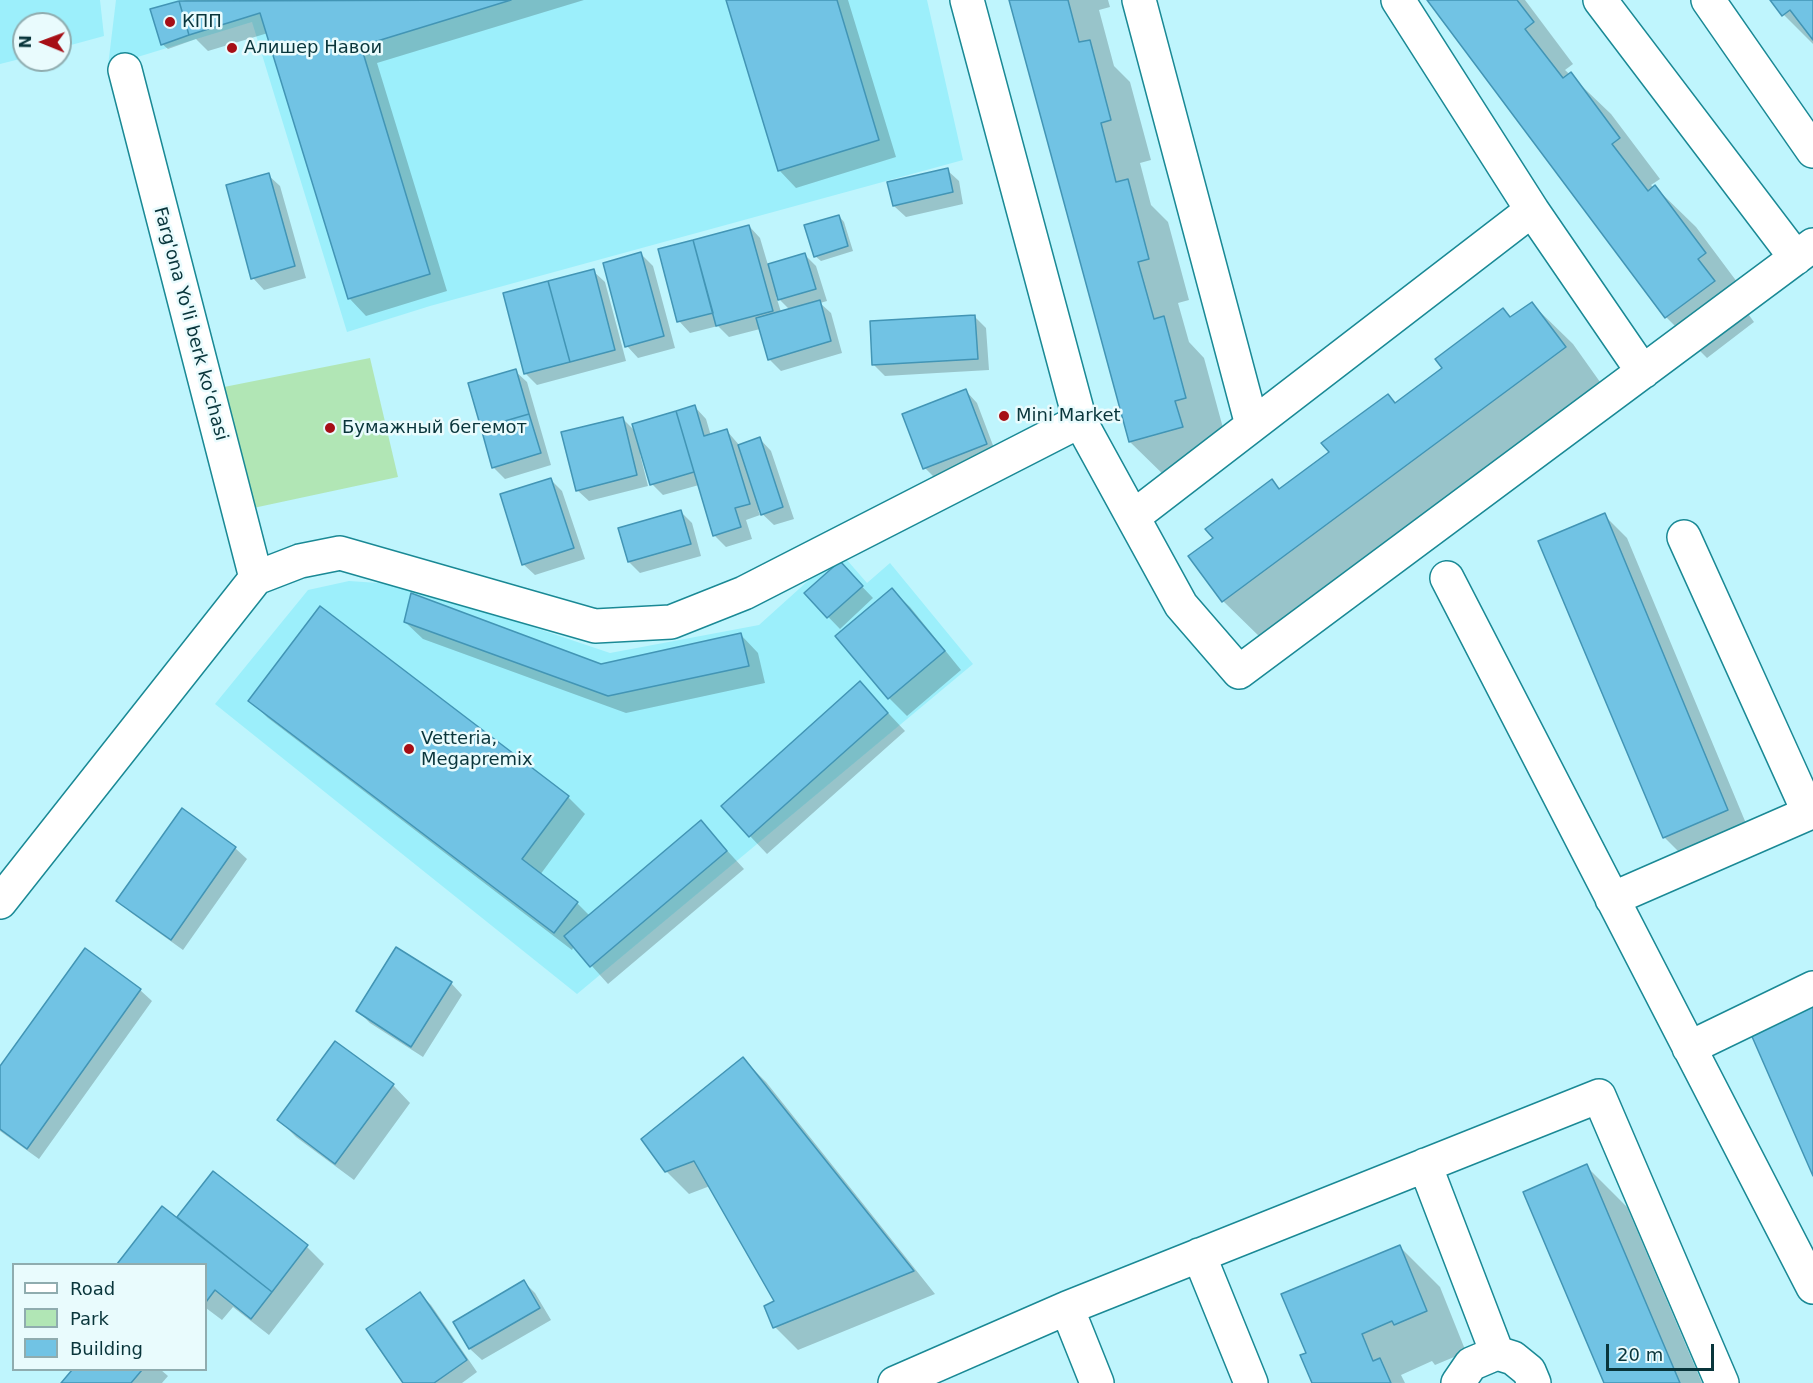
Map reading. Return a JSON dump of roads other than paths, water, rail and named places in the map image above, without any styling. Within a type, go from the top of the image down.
[{"type":"street","points":[[967,0],[1080,421],[1182,604],[1239,672],[1804,252],[1600,0]]},
{"type":"street","points":[[1139,0],[1252,425]]},
{"type":"street","points":[[1398,0],[1532,210],[1643,372]]},
{"type":"street","points":[[1708,0],[1813,151]]},
{"type":"street","name":"Farg'ona Yo'li berk ko'chasi","points":[[124,70],[256,578]]},
{"type":"street","points":[[1133,516],[1532,210]]},
{"type":"street","points":[[0,902],[256,578],[300,561],[340,553],[595,626],[671,622],[744,593],[1080,421]]},
{"type":"street","points":[[1612,898],[1811,813],[1684,537]]},
{"type":"street","points":[[1447,578],[1689,1048],[1810,1272]]},
{"type":"street","points":[[1689,1048],[1813,988]]},
{"type":"street","points":[[896,1383],[1067,1308],[1599,1096],[1722,1383]]},
{"type":"street","points":[[1425,1165],[1497,1353]]},
{"type":"street","points":[[1200,1255],[1251,1383]]},
{"type":"street","points":[[1067,1308],[1097,1383]]},
{"type":"street","points":[[1458,1383],[1471,1364],[1497,1353],[1513,1358],[1529,1371],[1534,1383]]},
{"type":"place","name":"КПП","points":[[170,22]]},
{"type":"place","name":"Алишер Навои","points":[[232,48]]},
{"type":"place","name":"Mini Market","points":[[1004,416]]},
{"type":"place","name":"Бумажный бегемот","points":[[330,428]]},
{"type":"place","name":"Vetteria, Megapremix","points":[[409,749]]}]
